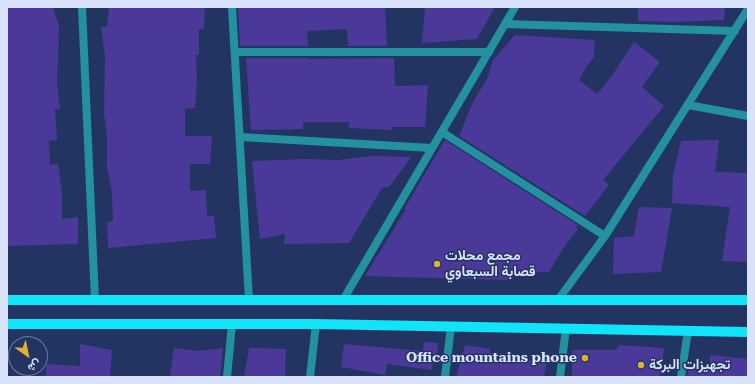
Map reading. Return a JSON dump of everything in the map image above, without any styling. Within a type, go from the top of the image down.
[{"type":"main road","points":[[7,300],[748,300]]},
{"type":"main road","points":[[7,324],[316,324],[748,332]]},
{"type":"street","points":[[82,7],[96,300]]},
{"type":"street","points":[[232,7],[249,300]]},
{"type":"street","points":[[344,300],[515,7]]},
{"type":"street","points":[[558,300],[605,236],[748,9]]},
{"type":"street","points":[[505,24],[735,31]]},
{"type":"street","points":[[235,52],[489,52]]},
{"type":"street","points":[[688,105],[748,116]]},
{"type":"street","points":[[442,132],[605,236]]},
{"type":"street","points":[[240,137],[432,148]]},
{"type":"street","points":[[227,377],[232,324]]},
{"type":"street","points":[[310,377],[316,324]]},
{"type":"street","points":[[445,377],[451,326]]},
{"type":"street","points":[[560,377],[566,328]]},
{"type":"street","points":[[681,377],[688,330]]},
{"type":"building","points":[[7,7],[53,7],[59,26],[57,83],[60,109],[55,109],[57,140],[49,141],[50,165],[58,164],[62,193],[62,219],[78,217],[78,244],[7,246]]},
{"type":"building","points":[[109,7],[205,7],[204,29],[199,29],[199,55],[196,55],[197,81],[195,108],[185,109],[185,136],[212,136],[210,164],[190,164],[190,191],[206,190],[207,216],[214,216],[216,238],[108,248],[107,222],[113,221],[112,193],[107,167],[107,137],[104,113],[105,56],[101,27],[107,27]]},
{"type":"building","points":[[238,7],[385,7],[387,46],[348,46],[347,29],[307,31],[308,46],[240,46]]},
{"type":"building","points":[[425,7],[495,7],[477,39],[422,43]]},
{"type":"building","points":[[638,7],[725,7],[724,20],[674,22],[638,21]]},
{"type":"building","points":[[515,35],[595,40],[594,57],[586,67],[579,80],[597,94],[611,77],[634,42],[660,62],[642,87],[664,106],[603,180],[609,185],[585,216],[459,136],[473,102],[487,79],[493,60]]},
{"type":"building","points":[[246,58],[394,58],[395,86],[428,85],[425,127],[392,127],[392,130],[349,128],[349,122],[303,122],[303,129],[251,130]]},
{"type":"building","points":[[445,140],[578,225],[576,227],[578,229],[562,250],[549,272],[511,273],[508,280],[365,276],[406,209],[404,209]]},
{"type":"building","points":[[719,140],[715,172],[748,173],[748,262],[722,261],[730,207],[672,203],[673,175],[681,141]]},
{"type":"building","points":[[372,156],[411,157],[390,186],[382,188],[349,243],[284,244],[285,234],[260,239],[252,161],[303,159],[339,160]]},
{"type":"building","points":[[639,207],[672,208],[661,272],[613,274],[614,238],[634,236]]},
{"type":"building","points":[[424,342],[438,343],[437,361],[433,360],[432,370],[387,364],[385,375],[341,367],[344,344],[423,351]]},
{"type":"building","points":[[80,344],[112,350],[110,377],[46,377],[48,376],[48,364],[80,366]]},
{"type":"building","points":[[465,345],[490,349],[490,353],[519,354],[518,360],[547,361],[544,377],[456,377]]},
{"type":"building","points":[[619,345],[664,348],[660,377],[572,377],[572,350],[616,350]]},
{"type":"building","points":[[174,348],[199,351],[223,348],[220,377],[170,377]]},
{"type":"building","points":[[249,348],[286,349],[285,377],[244,377]]},
{"type":"building","points":[[710,355],[748,359],[748,377],[687,377],[689,365],[710,366]]},
{"type":"place","name":"مجمع محلات قصابة السبعاوي","points":[[437,264]]},
{"type":"place","name":"Office mountains phone","points":[[585,358]]},
{"type":"place","name":"تجهيزات البركة","points":[[641,365]]}]
